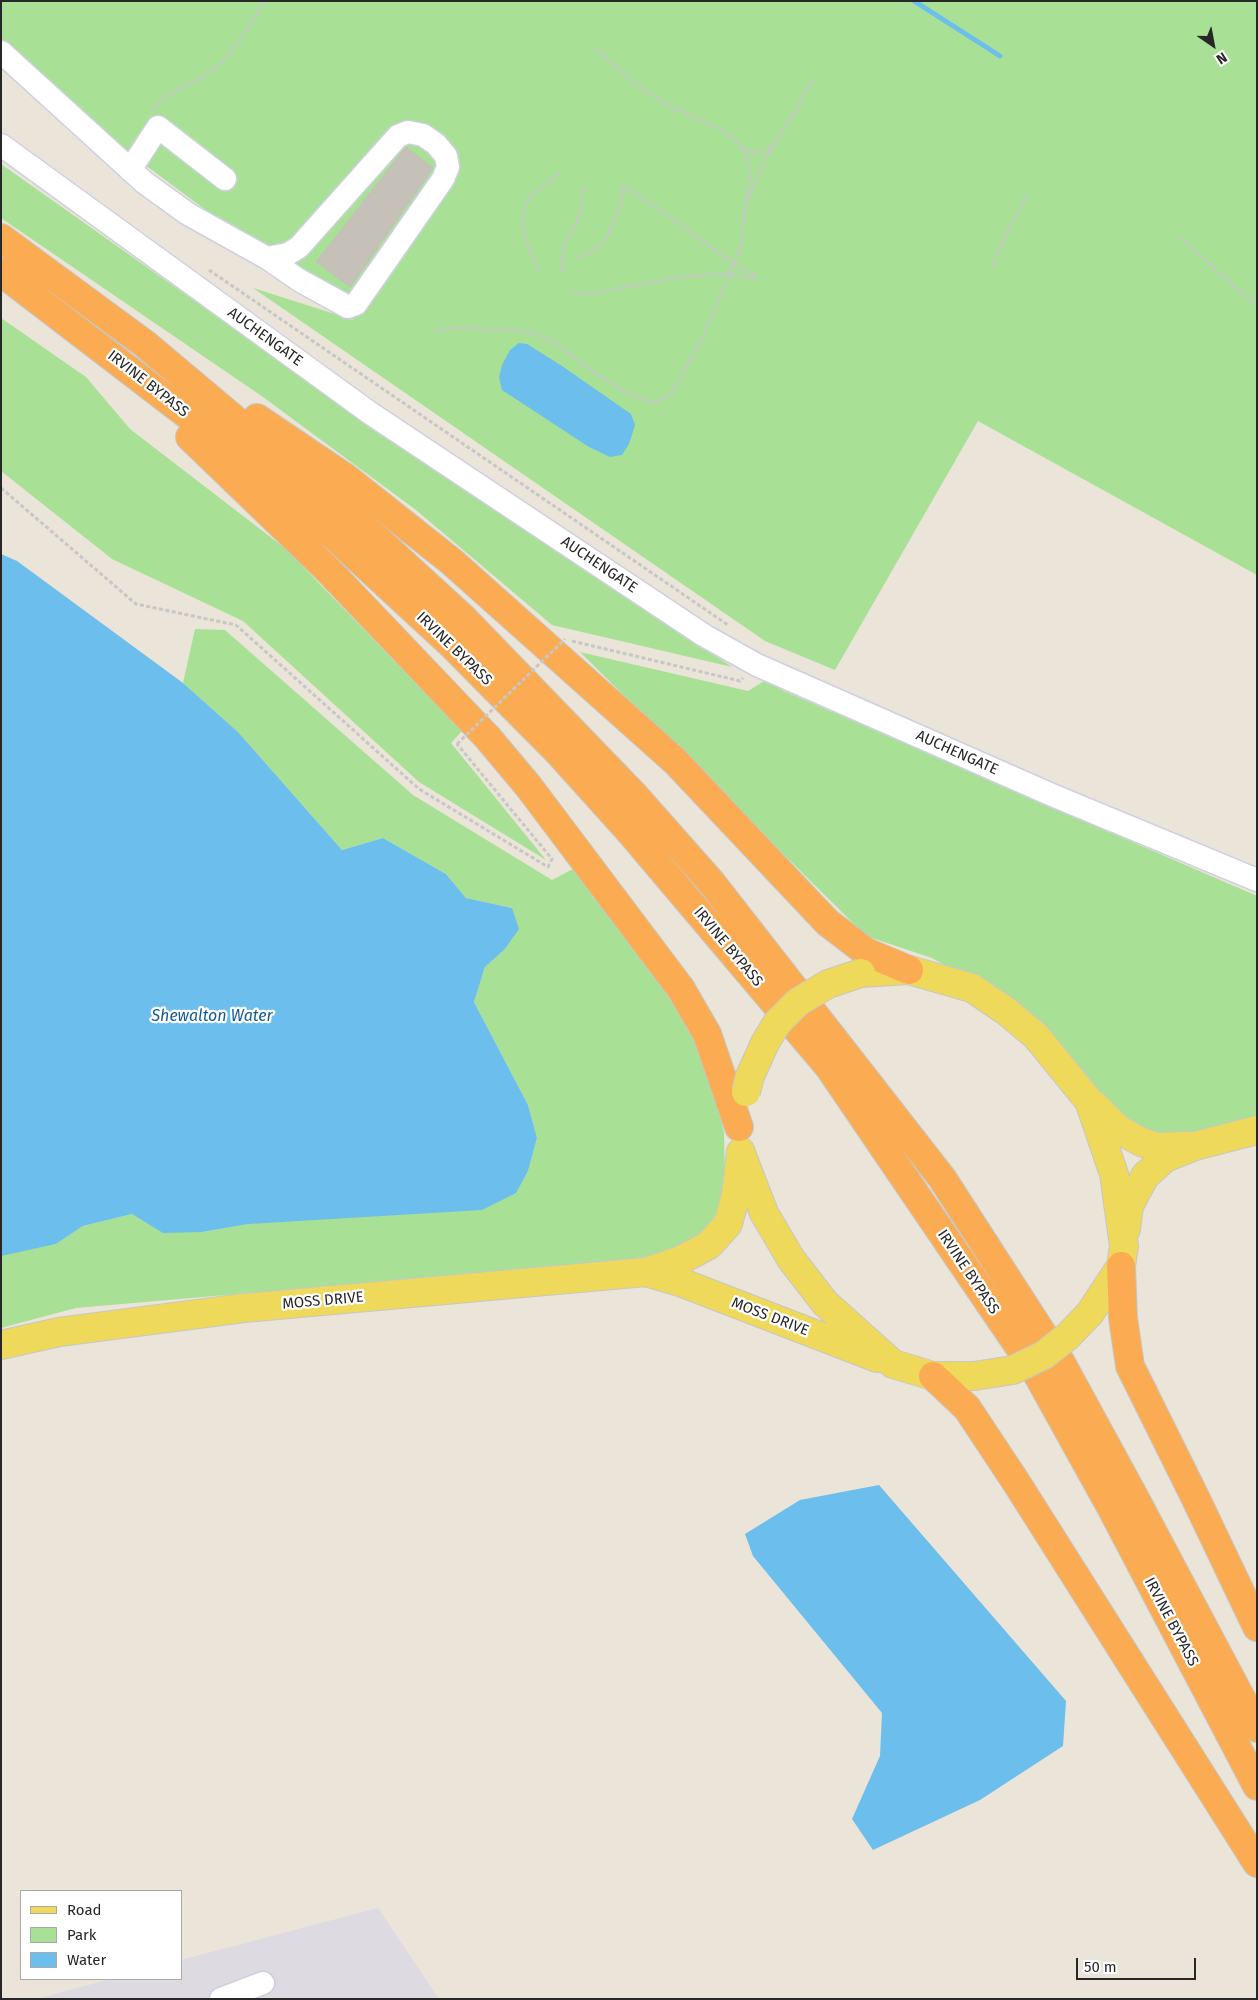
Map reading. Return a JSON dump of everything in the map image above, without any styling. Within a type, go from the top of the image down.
[{"type":"highway","name":"IRVINE BYPASS","points":[[1,238],[145,344],[378,540],[464,618],[634,795],[711,882],[947,1186],[1060,1361],[1257,1728]]},
{"type":"highway","name":"IRVINE BYPASS","points":[[12,279],[219,439],[334,536],[450,644],[559,753],[612,812],[690,901],[829,1067],[1035,1370],[1112,1509],[1257,1786]]},
{"type":"highway","points":[[12,279],[183,430],[328,570],[488,738],[529,787],[681,989],[708,1034],[740,1140]]},
{"type":"highway","points":[[145,344],[346,478],[452,562],[676,761],[827,922],[866,952],[909,970]]},
{"type":"highway","points":[[1122,1256],[1123,1318],[1130,1366],[1257,1626]]},
{"type":"highway","points":[[933,1376],[967,1408],[1257,1863]]},
{"type":"main road","name":"MOSS DRIVE","points":[[1,1345],[59,1332],[244,1308],[646,1272],[681,1260],[709,1245],[728,1224],[736,1194],[746,1092],[750,1076],[765,1043],[777,1023],[798,1002],[828,984],[861,973],[909,970],[972,988],[1006,1011],[1036,1036],[1089,1101]]},
{"type":"main road","points":[[1089,1101],[1118,1129],[1141,1142],[1158,1147],[1195,1146]]},
{"type":"main road","points":[[1089,1101],[1114,1174],[1122,1256]]},
{"type":"main road","points":[[1122,1256],[1130,1206],[1145,1176],[1165,1158],[1195,1146],[1257,1130]]},
{"type":"main road","points":[[740,1140],[764,1213],[791,1259],[825,1303],[893,1364]]},
{"type":"main road","name":"MOSS DRIVE","points":[[646,1272],[680,1282],[893,1364],[933,1376],[974,1376],[1013,1370],[1044,1355],[1068,1336],[1090,1313],[1122,1256]]},
{"type":"street","points":[[1,52],[130,170],[188,214],[267,258],[299,280],[348,307],[356,304],[443,179],[448,167],[446,156],[436,144],[423,135],[408,132],[398,136],[299,247],[288,254],[267,258]]},
{"type":"street","points":[[130,170],[158,127],[225,179]]},
{"type":"street","name":"AUCHENGATE","points":[[1,145],[370,413],[705,636],[757,665],[1052,795],[1257,880]]},
{"type":"street","points":[[221,1999],[263,1982]]},
{"type":"path","points":[[151,111],[169,95],[206,75],[225,60],[248,29],[264,1]]},
{"type":"path","points":[[595,48],[638,86],[662,102],[723,131],[750,152],[756,153],[769,149],[776,142]]},
{"type":"path","points":[[746,206],[776,142],[814,79]]},
{"type":"path","points":[[436,331],[455,328],[513,330],[537,334],[558,345],[591,370],[627,393],[653,402],[669,395],[701,341],[740,250],[744,231],[750,173],[746,154],[740,146]]},
{"type":"path","points":[[538,269],[526,241],[523,222],[526,203],[531,196],[560,173]]},
{"type":"path","points":[[563,272],[563,248],[577,222],[583,186]]},
{"type":"path","points":[[571,292],[587,294],[685,276],[730,274],[757,277],[734,264],[664,212],[622,186],[621,204],[606,239],[594,250],[579,258]]},
{"type":"path","points":[[992,268],[1009,228],[1028,195]]},
{"type":"path","points":[[1179,237],[1257,306]]},
{"type":"path","points":[[208,270],[733,629]]},
{"type":"path","points":[[1,488],[136,604],[236,625],[419,789],[548,867],[552,859],[457,744],[565,639],[740,681],[757,665]]},
{"type":"shaded area","points":[[378,1908],[439,1999],[36,1999],[107,1980],[182,1980],[182,1960]]},
{"type":"green space","points":[[1,1],[1257,1],[1257,575],[978,421],[835,670],[765,641],[253,288],[354,320],[1,58]]},
{"type":"green space","points":[[1,164],[206,309],[732,667],[552,625],[416,510],[263,397],[1,218]]},
{"type":"green space","points":[[1,318],[86,377],[130,429],[286,549],[462,731],[451,743],[546,860],[419,782],[243,621],[112,559],[1,471]]},
{"type":"green space","points":[[195,629],[225,630],[413,795],[552,880],[573,869],[680,998],[706,1053],[724,1132],[725,1179],[719,1208],[704,1234],[677,1251],[619,1261],[76,1308],[1,1328],[1,1255],[56,1244],[83,1226],[132,1214],[163,1232],[202,1232],[249,1224],[515,1193],[528,1171],[537,1138],[528,1105],[474,1002],[485,967],[504,950],[512,908],[466,898],[446,874],[383,838],[342,850],[238,732],[183,683]]},
{"type":"green space","points":[[580,652],[748,691],[766,680],[782,690],[1257,896],[1257,1120],[1191,1136],[1152,1133],[1122,1121],[1019,1007],[932,958],[866,936]]},
{"type":"water","points":[[519,343],[527,344],[562,366],[631,414],[635,425],[629,444],[622,455],[610,457],[589,447],[502,390],[499,377],[502,365],[510,350]]},
{"type":"water","name":"Shewalton Water","points":[[1,554],[17,561],[183,683],[238,732],[342,850],[383,838],[446,874],[466,898],[512,908],[519,929],[504,950],[485,967],[474,1002],[528,1105],[537,1138],[528,1171],[516,1193],[482,1210],[249,1224],[202,1232],[163,1233],[132,1214],[83,1226],[56,1244],[1,1256]]},
{"type":"water","points":[[879,1485],[1066,1701],[1063,1746],[980,1800],[873,1850],[852,1819],[880,1756],[882,1713],[753,1556],[745,1534],[800,1500]]},
{"type":"building","points":[[406,147],[433,168],[350,287],[316,262]]},
{"type":"waterway","points":[[914,1],[1000,56]]}]
